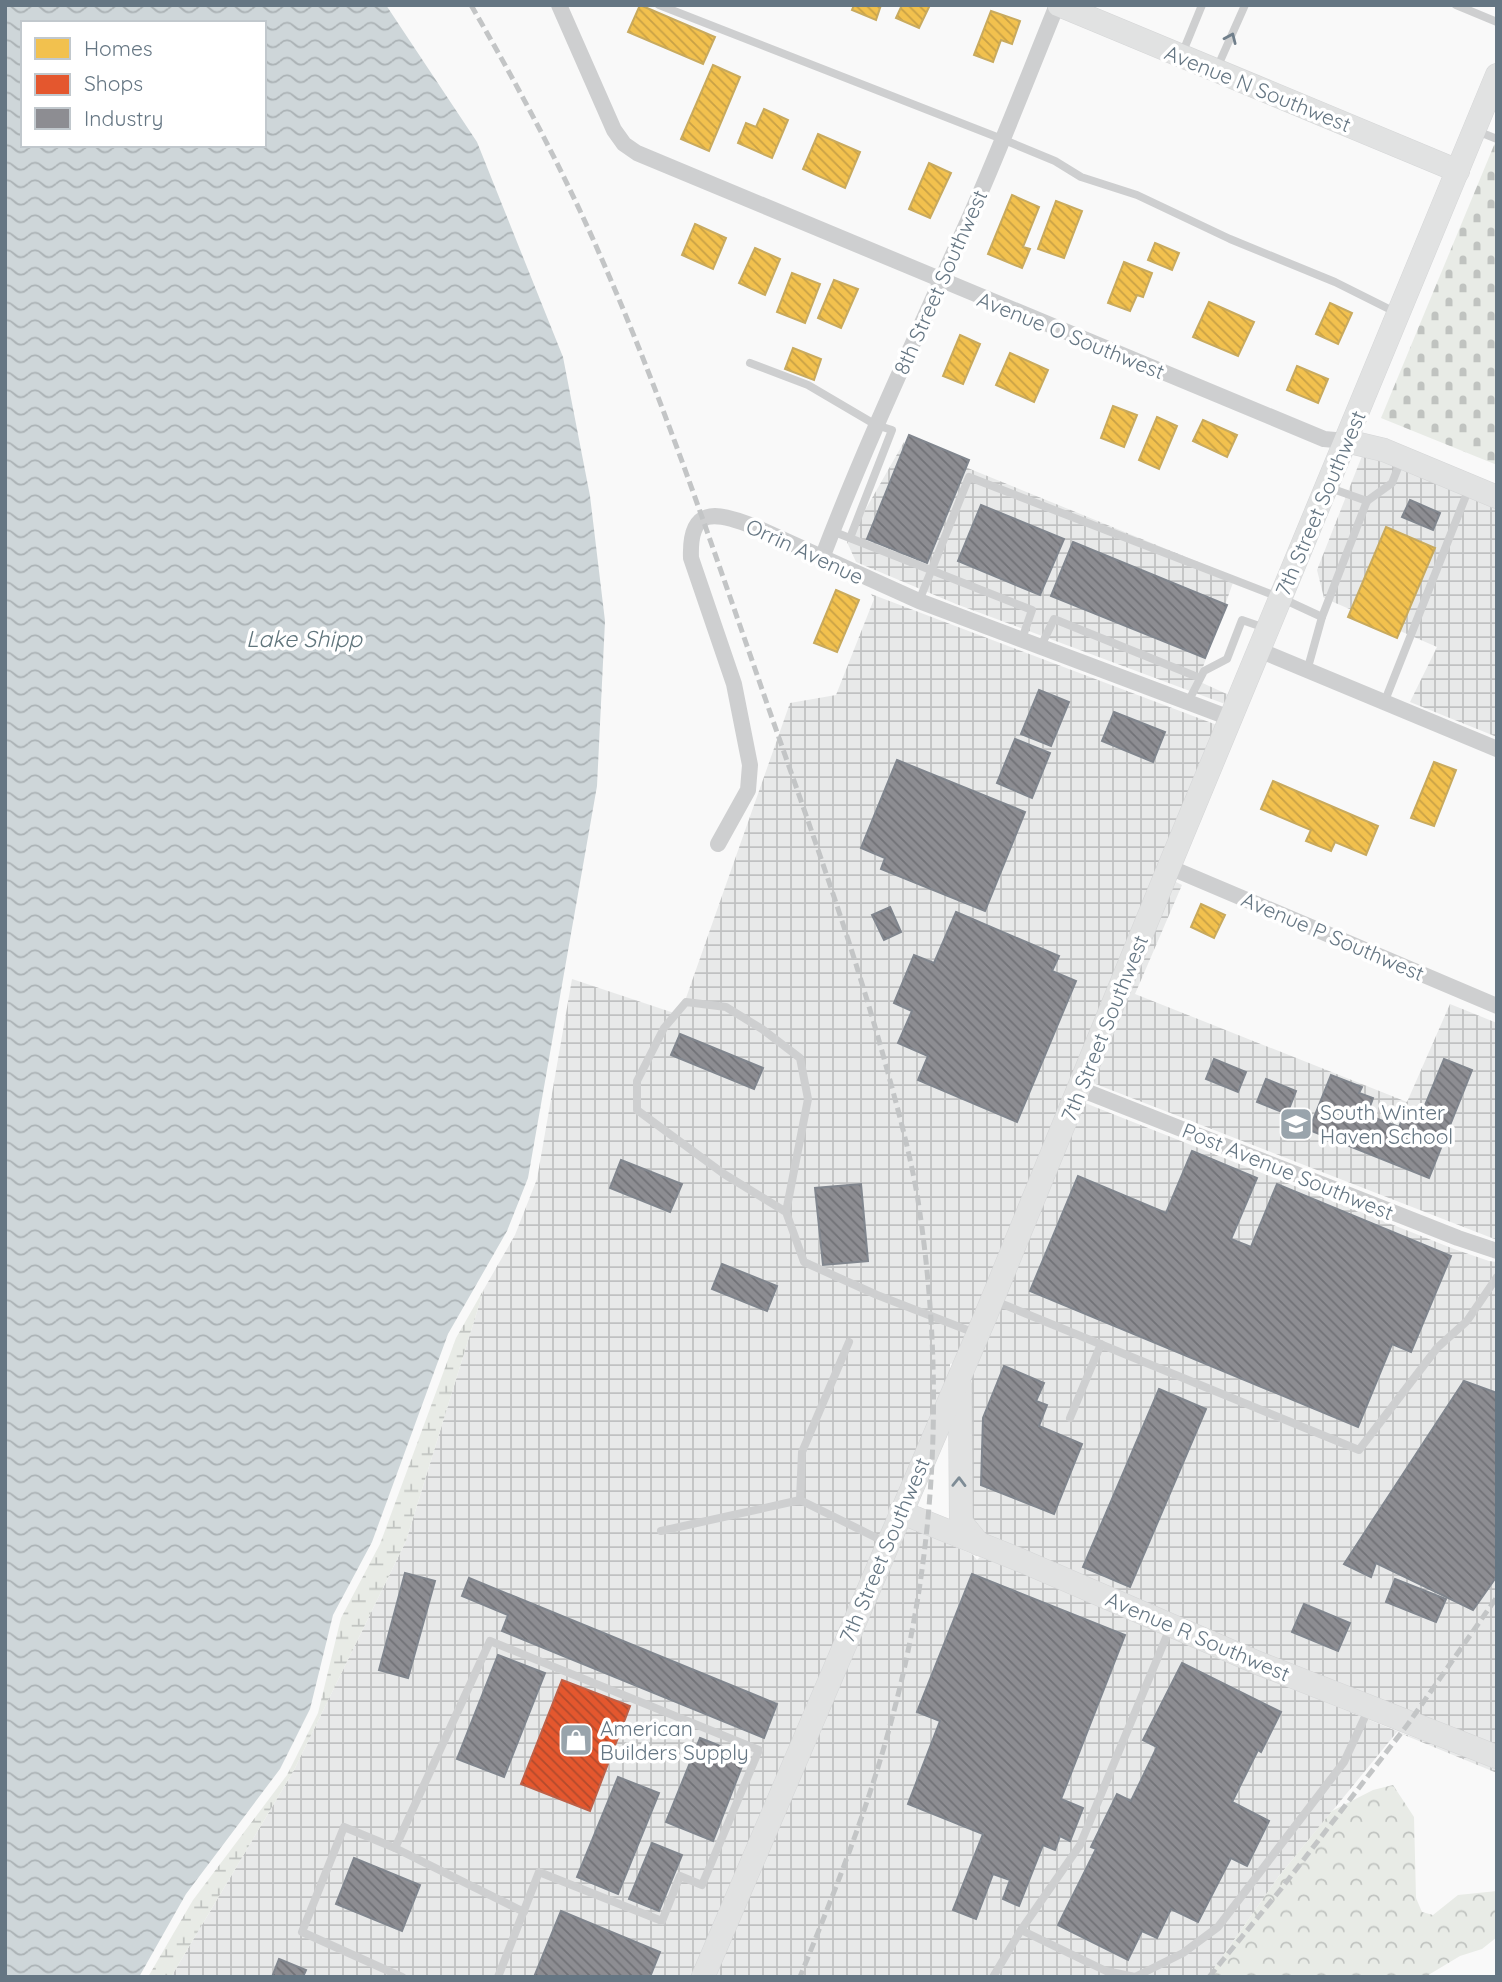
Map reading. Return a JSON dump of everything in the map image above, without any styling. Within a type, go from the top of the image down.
[{"type":"street","name":"8th Street Southwest","points":[[822,558],[876,425],[1058,5]]},
{"type":"street","name":"Avenue N Southwest","points":[[1058,5],[1458,171]]},
{"type":"street","name":"Avenue O Southwest","points":[[559,6],[614,130],[624,144],[650,158],[1324,439],[1384,450],[1497,497]]},
{"type":"street","name":"7th Street Southwest","points":[[707,1976],[1080,1089],[1230,718],[1497,75]]},
{"type":"street","name":"Orrin Avenue","points":[[718,844],[748,790],[750,765],[734,684],[691,558],[690,537],[696,522],[702,518],[726,516],[919,601],[1230,718]]},
{"type":"street","points":[[1263,640],[1307,671],[1497,750]]},
{"type":"street","name":"Avenue P Southwest","points":[[1169,867],[1497,1006]]},
{"type":"street","name":"Post Avenue Southwest","points":[[1080,1089],[1497,1251]]},
{"type":"street","points":[[961,1374],[961,1522],[979,1544]]},
{"type":"street","name":"Avenue R Southwest","points":[[900,1512],[1369,1708],[1497,1757]]},
{"type":"lane","points":[[659,5],[1055,160],[1081,177],[1137,195],[1230,239],[1335,282],[1399,314]]},
{"type":"lane","points":[[1181,57],[1202,5]]},
{"type":"lane","points":[[1216,71],[1245,5]]},
{"type":"lane","points":[[1456,5],[1497,22]]},
{"type":"lane","points":[[1474,130],[1497,139]]},
{"type":"lane","points":[[750,363],[808,385],[876,425],[892,430],[850,538]]},
{"type":"lane","points":[[1307,671],[1322,617],[1367,501],[1392,483],[1402,457]]},
{"type":"lane","points":[[919,601],[969,477],[1280,598],[1322,617]]},
{"type":"lane","points":[[1384,704],[1470,486]]},
{"type":"lane","points":[[1327,487],[1367,501]]},
{"type":"lane","points":[[832,531],[1032,610],[1022,639]]},
{"type":"lane","points":[[1041,646],[1054,619],[1200,678]]},
{"type":"lane","points":[[1188,702],[1204,671],[1227,659],[1242,620],[1263,640]]},
{"type":"lane","points":[[786,1212],[724,1174],[637,1110],[638,1082],[664,1028],[686,1002],[726,1007],[762,1028],[800,1058],[808,1100],[786,1212],[804,1262],[877,1295],[978,1334]]},
{"type":"lane","points":[[992,1300],[1359,1450],[1437,1348],[1467,1321],[1497,1277]]},
{"type":"lane","points":[[800,1500],[802,1452],[849,1342]]},
{"type":"lane","points":[[1070,1418],[1101,1344]]},
{"type":"lane","points":[[662,1531],[800,1500],[887,1543]]},
{"type":"lane","points":[[993,1977],[1021,1930],[1080,1845],[1171,1626]]},
{"type":"lane","points":[[395,1849],[490,1641],[759,1750],[702,1885],[680,1876],[662,1921],[539,1872],[498,1977]]},
{"type":"lane","points":[[1021,1930],[1106,1971],[1135,1977],[1183,1953],[1218,1927],[1344,1762],[1369,1708]]},
{"type":"lane","points":[[402,1977],[302,1932],[344,1827],[524,1912]]},
{"type":"shaded area","points":[[904,442],[1235,577],[1198,681],[1229,695],[1225,704],[956,604],[856,562],[847,542]]},
{"type":"shaded area","points":[[1362,456],[1377,459],[1497,509],[1497,737],[1410,702],[1437,647],[1324,598],[1317,570]]},
{"type":"shaded area","points":[[871,594],[1217,725],[954,1363],[950,1364],[950,1372],[693,1977],[171,1977],[294,1770],[406,1541],[484,1289],[515,1235],[537,1179],[572,979],[680,1015],[790,703],[836,695],[874,599]]},
{"type":"shaded area","points":[[1174,881],[1182,885],[1135,994],[1407,1102],[1450,1004],[1497,1023],[1497,1240],[1093,1083]]},
{"type":"shaded area","points":[[1085,1103],[1454,1249],[1497,1262],[1497,1745],[1262,1653],[985,1535],[971,1517],[971,1376]]},
{"type":"shaded area","points":[[905,1526],[972,1554],[977,1560],[980,1557],[1015,1570],[1254,1673],[1404,1734],[1452,1750],[1497,1770],[1497,1773],[1397,1732],[1279,1876],[1208,1977],[715,1977]]},
{"type":"green space","points":[[1497,138],[1497,465],[1381,418]]},
{"type":"green space","points":[[484,1289],[406,1541],[294,1770],[171,1977],[148,1977],[193,1900],[287,1775],[318,1713],[341,1618],[380,1544],[456,1338]]},
{"type":"green space","points":[[1393,1785],[1414,1817],[1416,1898],[1422,1912],[1433,1915],[1458,1895],[1497,1891],[1497,1937],[1482,1949],[1460,1956],[1425,1977],[1208,1977],[1279,1876],[1332,1811],[1373,1790]]},
{"type":"water","name":"Lake Shipp","points":[[5,5],[386,5],[477,142],[563,357],[590,496],[605,621],[597,786],[528,1178],[507,1231],[448,1334],[372,1542],[333,1615],[310,1709],[280,1769],[186,1894],[139,1977],[5,1977]]},
{"type":"building: Homes","points":[[640,5],[715,37],[703,64],[628,32]]},
{"type":"building: Homes","points":[[854,5],[881,5],[876,20],[852,10]]},
{"type":"building: Homes","points":[[902,5],[930,5],[919,28],[896,18]]},
{"type":"building: Homes","points":[[991,11],[1020,21],[1012,44],[1001,40],[993,62],[974,55]]},
{"type":"building: Homes","points":[[713,65],[740,77],[709,151],[681,139]]},
{"type":"building: Homes","points":[[764,109],[788,120],[772,158],[738,143],[746,123],[756,127]]},
{"type":"building: Homes","points":[[818,134],[860,152],[845,188],[803,169]]},
{"type":"building: Homes","points":[[929,163],[951,173],[930,218],[909,209]]},
{"type":"building: Homes","points":[[1012,195],[1039,207],[1023,247],[1030,249],[1022,268],[988,254]]},
{"type":"building: Homes","points":[[1056,201],[1082,211],[1064,258],[1038,249]]},
{"type":"building: Homes","points":[[695,224],[726,238],[713,269],[682,255]]},
{"type":"building: Homes","points":[[1155,243],[1179,253],[1172,270],[1148,260]]},
{"type":"building: Homes","points":[[755,248],[780,259],[765,295],[739,283]]},
{"type":"building: Homes","points":[[1124,262],[1152,273],[1143,297],[1137,295],[1130,311],[1108,303]]},
{"type":"building: Homes","points":[[792,273],[820,284],[805,323],[777,312]]},
{"type":"building: Homes","points":[[834,280],[858,289],[841,328],[818,318]]},
{"type":"building: Homes","points":[[1209,302],[1254,322],[1238,356],[1193,337]]},
{"type":"building: Homes","points":[[1330,303],[1352,313],[1338,344],[1316,334]]},
{"type":"building: Homes","points":[[960,335],[980,344],[963,384],[943,376]]},
{"type":"building: Homes","points":[[793,348],[821,359],[814,380],[785,369]]},
{"type":"building: Homes","points":[[1010,353],[1048,370],[1034,402],[996,385]]},
{"type":"building: Homes","points":[[1297,366],[1328,379],[1318,403],[1287,390]]},
{"type":"building: Homes","points":[[1113,406],[1137,415],[1124,447],[1101,438]]},
{"type":"building: Homes","points":[[1157,417],[1177,426],[1159,469],[1139,460]]},
{"type":"building: Homes","points":[[1203,420],[1237,435],[1227,457],[1193,441]]},
{"type":"building: Homes","points":[[1386,527],[1435,548],[1397,638],[1348,617]]},
{"type":"building: Homes","points":[[836,590],[859,600],[837,652],[814,643]]},
{"type":"building: Homes","points":[[1434,762],[1456,770],[1434,826],[1411,818]]},
{"type":"building: Homes","points":[[1273,781],[1378,826],[1366,855],[1335,842],[1331,851],[1306,841],[1311,830],[1261,809]]},
{"type":"building: Homes","points":[[1201,904],[1225,915],[1214,938],[1191,927]]},
{"type":"building: Shops","points":[[562,1680],[630,1706],[590,1811],[521,1784]]},
{"type":"building: Industry","points":[[909,435],[969,460],[927,563],[867,539]]},
{"type":"building: Industry","points":[[1410,500],[1440,513],[1433,530],[1402,517]]},
{"type":"building: Industry","points":[[981,505],[1064,539],[1040,595],[958,561]]},
{"type":"building: Industry","points":[[1073,542],[1227,605],[1205,658],[1051,596]]},
{"type":"building: Industry","points":[[1039,690],[1069,702],[1051,746],[1021,734]]},
{"type":"building: Industry","points":[[1114,712],[1165,732],[1153,762],[1102,741]]},
{"type":"building: Industry","points":[[1015,739],[1050,753],[1032,798],[997,783]]},
{"type":"building: Industry","points":[[897,760],[1025,812],[985,911],[881,869],[885,858],[861,848]]},
{"type":"building: Industry","points":[[890,907],[901,932],[884,940],[872,915]]},
{"type":"building: Industry","points":[[956,912],[1059,956],[1052,971],[1076,981],[1017,1122],[918,1080],[928,1056],[898,1043],[912,1011],[894,1003],[914,955],[934,963]]},
{"type":"building: Industry","points":[[680,1034],[763,1068],[754,1089],[671,1055]]},
{"type":"building: Industry","points":[[1214,1059],[1246,1072],[1238,1092],[1206,1079]]},
{"type":"building: Industry","points":[[1444,1059],[1472,1070],[1429,1178],[1309,1130],[1331,1075],[1362,1087],[1359,1093],[1373,1098],[1367,1115],[1399,1127],[1404,1114],[1419,1120]]},
{"type":"building: Industry","points":[[1266,1079],[1296,1091],[1287,1114],[1257,1102]]},
{"type":"building: Industry","points":[[1192,1151],[1257,1178],[1231,1239],[1251,1247],[1277,1184],[1451,1256],[1411,1352],[1392,1344],[1358,1427],[1030,1291],[1078,1176],[1166,1213]]},
{"type":"building: Industry","points":[[621,1160],[682,1184],[670,1212],[610,1188]]},
{"type":"building: Industry","points":[[861,1184],[868,1261],[823,1265],[815,1188]]},
{"type":"building: Industry","points":[[722,1264],[777,1286],[767,1311],[712,1289]]},
{"type":"building: Industry","points":[[1004,1366],[1044,1383],[1036,1401],[1047,1405],[1039,1426],[1082,1444],[1054,1514],[981,1485],[983,1418]]},
{"type":"building: Industry","points":[[1464,1381],[1497,1393],[1497,1576],[1473,1610],[1376,1563],[1371,1577],[1344,1564]]},
{"type":"building: Industry","points":[[1159,1389],[1206,1409],[1130,1587],[1083,1567]]},
{"type":"building: Industry","points":[[405,1573],[435,1581],[408,1678],[379,1670]]},
{"type":"building: Industry","points":[[972,1574],[1125,1635],[1061,1799],[1083,1808],[1070,1841],[1060,1836],[1055,1850],[1043,1845],[1019,1906],[1003,1899],[1010,1880],[993,1874],[976,1919],[953,1910],[983,1834],[908,1804],[940,1721],[917,1712]]},
{"type":"building: Industry","points":[[469,1578],[777,1704],[764,1738],[502,1631],[508,1615],[462,1596]]},
{"type":"building: Industry","points":[[1395,1579],[1446,1599],[1436,1622],[1386,1602]]},
{"type":"building: Industry","points":[[1304,1604],[1350,1623],[1338,1651],[1292,1632]]},
{"type":"building: Industry","points":[[498,1655],[545,1673],[504,1777],[457,1759]]},
{"type":"building: Industry","points":[[1182,1663],[1281,1712],[1232,1802],[1269,1821],[1247,1866],[1231,1858],[1198,1922],[1171,1909],[1157,1938],[1142,1931],[1128,1960],[1058,1925],[1096,1849],[1091,1847],[1117,1794],[1131,1801],[1157,1747],[1143,1740]]},
{"type":"building: Industry","points":[[700,1738],[746,1756],[713,1841],[666,1822]]},
{"type":"building: Industry","points":[[618,1777],[659,1793],[618,1894],[577,1877]]},
{"type":"building: Industry","points":[[652,1843],[682,1855],[659,1911],[629,1899]]},
{"type":"building: Industry","points":[[354,1858],[420,1885],[402,1931],[336,1904]]},
{"type":"building: Industry","points":[[561,1911],[660,1952],[650,1977],[534,1977]]},
{"type":"building: Industry","points":[[279,1959],[306,1970],[303,1977],[272,1977]]},
{"type":"railway","points":[[471,5],[523,97],[571,191],[622,305],[662,408],[839,912],[885,1062],[917,1194],[926,1260],[933,1393],[932,1459],[919,1592],[907,1657],[872,1787],[850,1851],[800,1977]]},
{"type":"railway","points":[[1209,1977],[1281,1889],[1408,1724],[1497,1597]]},
{"type":"place","name":"South Winter Haven School","points":[[1296,1124]]},
{"type":"place","name":"American Builders Supply","points":[[576,1740]]}]
